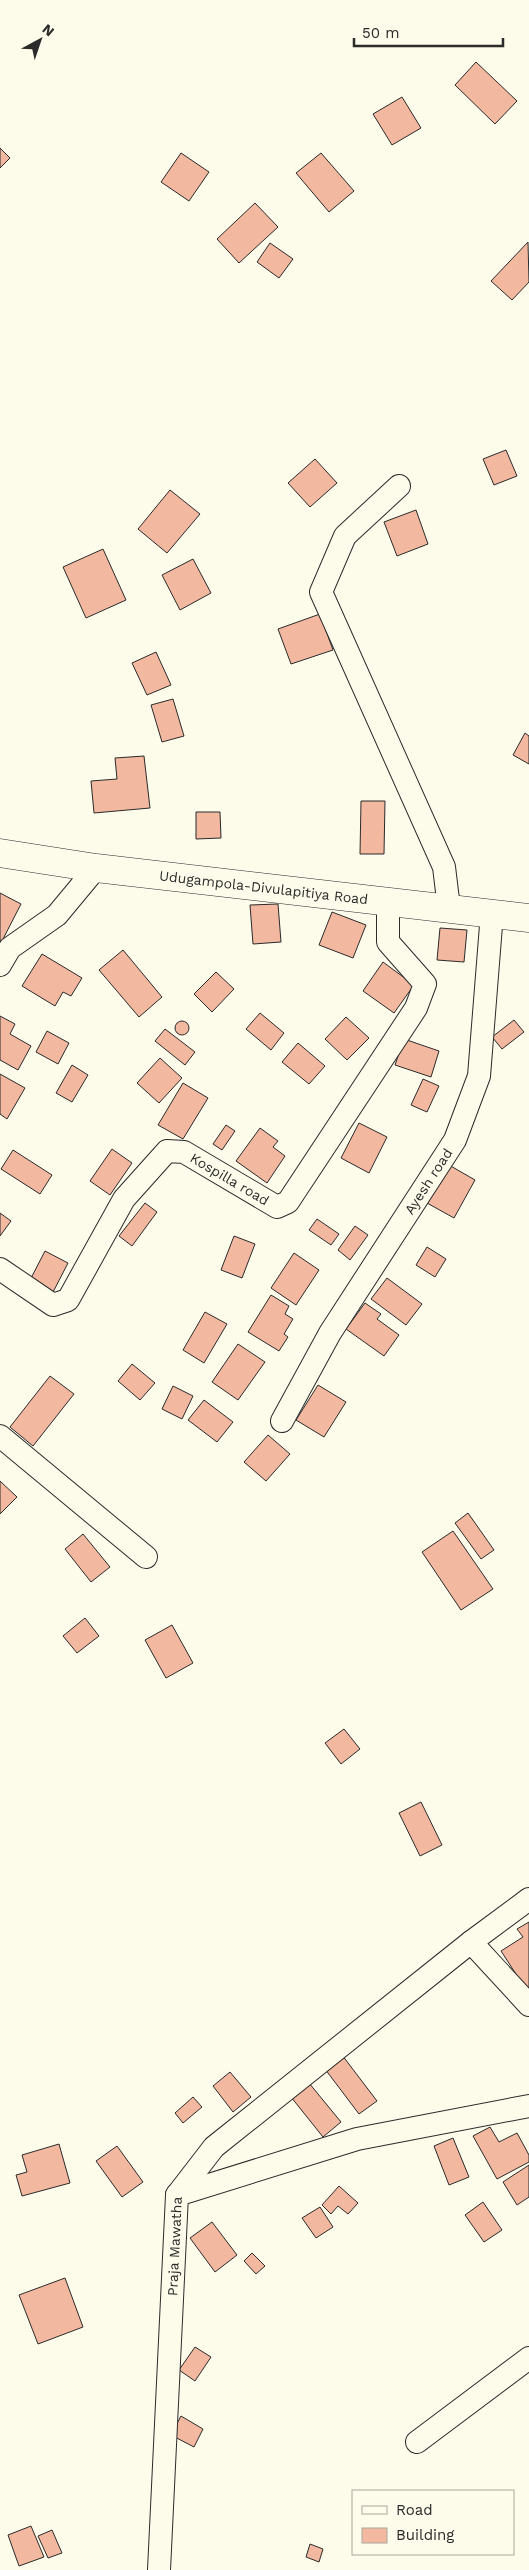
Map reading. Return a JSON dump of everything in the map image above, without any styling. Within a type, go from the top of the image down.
[{"type":"main road","name":"Udugampola-Divulapitiya Road","points":[[0,853],[96,868],[529,918]]},
{"type":"street","points":[[399,486],[346,536],[321,592],[444,868],[449,908]]},
{"type":"street","points":[[0,965],[10,948],[57,915],[96,868]]},
{"type":"street","name":"Kospilla road","points":[[0,1269],[52,1305],[68,1300],[124,1199],[167,1151],[184,1152],[277,1207],[288,1202],[416,1008],[425,984],[388,942],[388,902]]},
{"type":"street","name":"Ayesh road","points":[[282,1421],[330,1333],[455,1140],[478,1076],[492,913]]},
{"type":"street","points":[[0,1436],[146,1557]]},
{"type":"street","points":[[177,2195],[214,2147],[471,1942],[529,1899]]},
{"type":"street","points":[[471,1942],[529,2005]]},
{"type":"street","name":"Praja Mawatha","points":[[159,2570],[177,2195],[357,2139],[529,2106]]},
{"type":"street","points":[[417,2442],[529,2358]]},
{"type":"building","points":[[476,62],[517,101],[495,124],[455,85]]},
{"type":"building","points":[[402,97],[421,128],[392,145],[373,114]]},
{"type":"building","points":[[0,148],[10,158],[0,168]]},
{"type":"building","points":[[181,153],[209,172],[189,201],[161,182]]},
{"type":"building","points":[[321,153],[354,191],[329,212],[296,173]]},
{"type":"building","points":[[255,203],[278,227],[239,263],[217,239]]},
{"type":"building","points":[[528,242],[529,282],[512,300],[491,281]]},
{"type":"building","points":[[270,243],[293,259],[279,278],[257,262]]},
{"type":"building","points":[[506,450],[517,476],[494,485],[483,459]]},
{"type":"building","points":[[315,459],[337,483],[310,507],[288,483]]},
{"type":"building","points":[[170,490],[200,514],[167,553],[138,529]]},
{"type":"building","points":[[416,510],[428,544],[397,556],[384,522]]},
{"type":"building","points":[[103,549],[126,600],[86,618],[63,567]]},
{"type":"building","points":[[193,559],[211,593],[180,610],[162,575]]},
{"type":"building","points":[[320,614],[333,650],[291,664],[278,629]]},
{"type":"building","points":[[156,652],[171,685],[147,695],[132,663]]},
{"type":"building","points":[[173,699],[184,736],[162,742],[151,705]]},
{"type":"building","points":[[525,733],[529,736],[529,764],[513,755]]},
{"type":"building","points":[[144,756],[150,808],[94,813],[91,781],[117,779],[115,758]]},
{"type":"building","points":[[361,801],[385,801],[384,854],[360,854]]},
{"type":"building","points":[[196,812],[220,812],[221,838],[196,839]]},
{"type":"building","points":[[0,893],[21,904],[2,941],[0,940]]},
{"type":"building","points":[[278,904],[281,942],[253,944],[250,905]]},
{"type":"building","points":[[332,912],[366,925],[353,958],[319,945]]},
{"type":"building","points":[[440,928],[467,930],[464,962],[437,960]]},
{"type":"building","points":[[123,950],[162,997],[139,1017],[99,970]]},
{"type":"building","points":[[42,954],[82,978],[71,996],[63,992],[55,1006],[22,986]]},
{"type":"building","points":[[383,962],[414,985],[394,1013],[363,991]]},
{"type":"building","points":[[216,972],[234,989],[212,1012],[194,994]]},
{"type":"building","points":[[260,1013],[284,1033],[271,1050],[246,1029]]},
{"type":"building","points":[[0,1016],[15,1024],[10,1034],[31,1046],[18,1070],[0,1060]]},
{"type":"building","points":[[346,1017],[369,1038],[347,1060],[325,1039]]},
{"type":"building","points":[[514,1020],[524,1032],[502,1049],[492,1037]]},
{"type":"building","points":[[182,1021],[187,1023],[189,1028],[187,1033],[182,1035],[177,1033],[175,1028],[177,1023]]},
{"type":"building","points":[[165,1029],[195,1052],[185,1065],[155,1041]]},
{"type":"building","points":[[47,1031],[69,1043],[58,1064],[36,1052]]},
{"type":"building","points":[[404,1039],[439,1051],[431,1077],[395,1065]]},
{"type":"building","points":[[298,1043],[325,1066],[309,1084],[282,1062]]},
{"type":"building","points":[[160,1058],[182,1078],[159,1103],[137,1083]]},
{"type":"building","points":[[72,1065],[88,1075],[72,1102],[56,1093]]},
{"type":"building","points":[[0,1074],[25,1088],[7,1119],[0,1114]]},
{"type":"building","points":[[423,1079],[439,1086],[427,1112],[411,1105]]},
{"type":"building","points":[[183,1083],[208,1098],[183,1139],[158,1125]]},
{"type":"building","points":[[359,1123],[387,1137],[369,1173],[341,1158]]},
{"type":"building","points":[[226,1125],[235,1131],[222,1150],[213,1144]]},
{"type":"building","points":[[260,1128],[278,1141],[273,1147],[285,1156],[267,1183],[236,1161]]},
{"type":"building","points":[[112,1149],[132,1163],[110,1195],[90,1181]]},
{"type":"building","points":[[13,1150],[52,1175],[40,1194],[1,1169]]},
{"type":"building","points":[[449,1165],[475,1180],[454,1218],[427,1203]]},
{"type":"building","points":[[145,1203],[157,1212],[132,1246],[119,1236]]},
{"type":"building","points":[[0,1213],[11,1221],[0,1236]]},
{"type":"building","points":[[317,1219],[339,1234],[331,1245],[309,1230]]},
{"type":"building","points":[[355,1226],[368,1235],[350,1260],[338,1250]]},
{"type":"building","points":[[234,1236],[255,1244],[242,1278],[221,1270]]},
{"type":"building","points":[[427,1247],[446,1259],[435,1277],[416,1265]]},
{"type":"building","points":[[45,1251],[68,1263],[51,1296],[28,1284]]},
{"type":"building","points":[[294,1253],[319,1270],[296,1305],[271,1288]]},
{"type":"building","points":[[387,1278],[422,1304],[406,1325],[371,1299]]},
{"type":"building","points":[[271,1295],[289,1306],[285,1314],[293,1319],[284,1334],[288,1337],[279,1351],[248,1332]]},
{"type":"building","points":[[365,1303],[381,1314],[377,1319],[399,1335],[384,1356],[346,1329]]},
{"type":"building","points":[[205,1312],[227,1324],[204,1363],[183,1350]]},
{"type":"building","points":[[238,1344],[265,1362],[238,1400],[212,1382]]},
{"type":"building","points":[[132,1364],[155,1383],[140,1400],[118,1381]]},
{"type":"building","points":[[50,1376],[74,1394],[33,1446],[10,1427]]},
{"type":"building","points":[[318,1385],[346,1402],[324,1437],[296,1420]]},
{"type":"building","points":[[173,1386],[193,1396],[182,1419],[162,1409]]},
{"type":"building","points":[[204,1400],[233,1422],[217,1442],[188,1420]]},
{"type":"building","points":[[268,1435],[290,1454],[266,1481],[244,1462]]},
{"type":"building","points":[[0,1481],[17,1497],[0,1514]]},
{"type":"building","points":[[468,1513],[494,1550],[481,1559],[455,1523]]},
{"type":"building","points":[[453,1531],[493,1589],[461,1610],[422,1552]]},
{"type":"building","points":[[83,1534],[110,1567],[91,1582],[65,1549]]},
{"type":"building","points":[[85,1618],[99,1636],[77,1653],[63,1636]]},
{"type":"building","points":[[172,1625],[193,1663],[166,1678],[145,1640]]},
{"type":"building","points":[[344,1729],[360,1749],[341,1764],[325,1743]]},
{"type":"building","points":[[421,1802],[442,1845],[420,1856],[399,1813]]},
{"type":"building","points":[[529,1922],[529,1989],[527,1991],[501,1951],[523,1937],[517,1929]]},
{"type":"building","points":[[342,2055],[377,2101],[359,2114],[325,2069]]},
{"type":"building","points":[[230,2072],[251,2097],[233,2112],[213,2086]]},
{"type":"building","points":[[309,2083],[341,2122],[323,2137],[291,2097]]},
{"type":"building","points":[[193,2097],[202,2107],[183,2123],[175,2113]]},
{"type":"building","points":[[490,2127],[499,2142],[517,2133],[529,2155],[529,2162],[497,2179],[473,2136]]},
{"type":"building","points":[[453,2138],[469,2177],[449,2185],[434,2146]]},
{"type":"building","points":[[59,2144],[70,2183],[22,2196],[16,2175],[27,2172],[22,2155]]},
{"type":"building","points":[[117,2146],[143,2182],[122,2197],[96,2161]]},
{"type":"building","points":[[529,2165],[529,2197],[517,2205],[503,2182]]},
{"type":"building","points":[[339,2186],[358,2203],[348,2214],[338,2206],[331,2214],[322,2205]]},
{"type":"building","points":[[483,2202],[502,2230],[484,2242],[465,2215]]},
{"type":"building","points":[[320,2207],[333,2227],[316,2238],[302,2218]]},
{"type":"building","points":[[212,2222],[237,2255],[215,2272],[190,2238]]},
{"type":"building","points":[[252,2253],[265,2266],[256,2274],[244,2261]]},
{"type":"building","points":[[65,2278],[83,2327],[38,2344],[19,2295]]},
{"type":"building","points":[[195,2347],[211,2357],[195,2381],[179,2370]]},
{"type":"building","points":[[181,2416],[203,2429],[194,2447],[171,2435]]},
{"type":"building","points":[[31,2526],[44,2557],[19,2566],[8,2535]]},
{"type":"building","points":[[52,2530],[62,2553],[48,2558],[38,2536]]},
{"type":"building","points":[[310,2544],[323,2549],[319,2562],[306,2557]]}]
